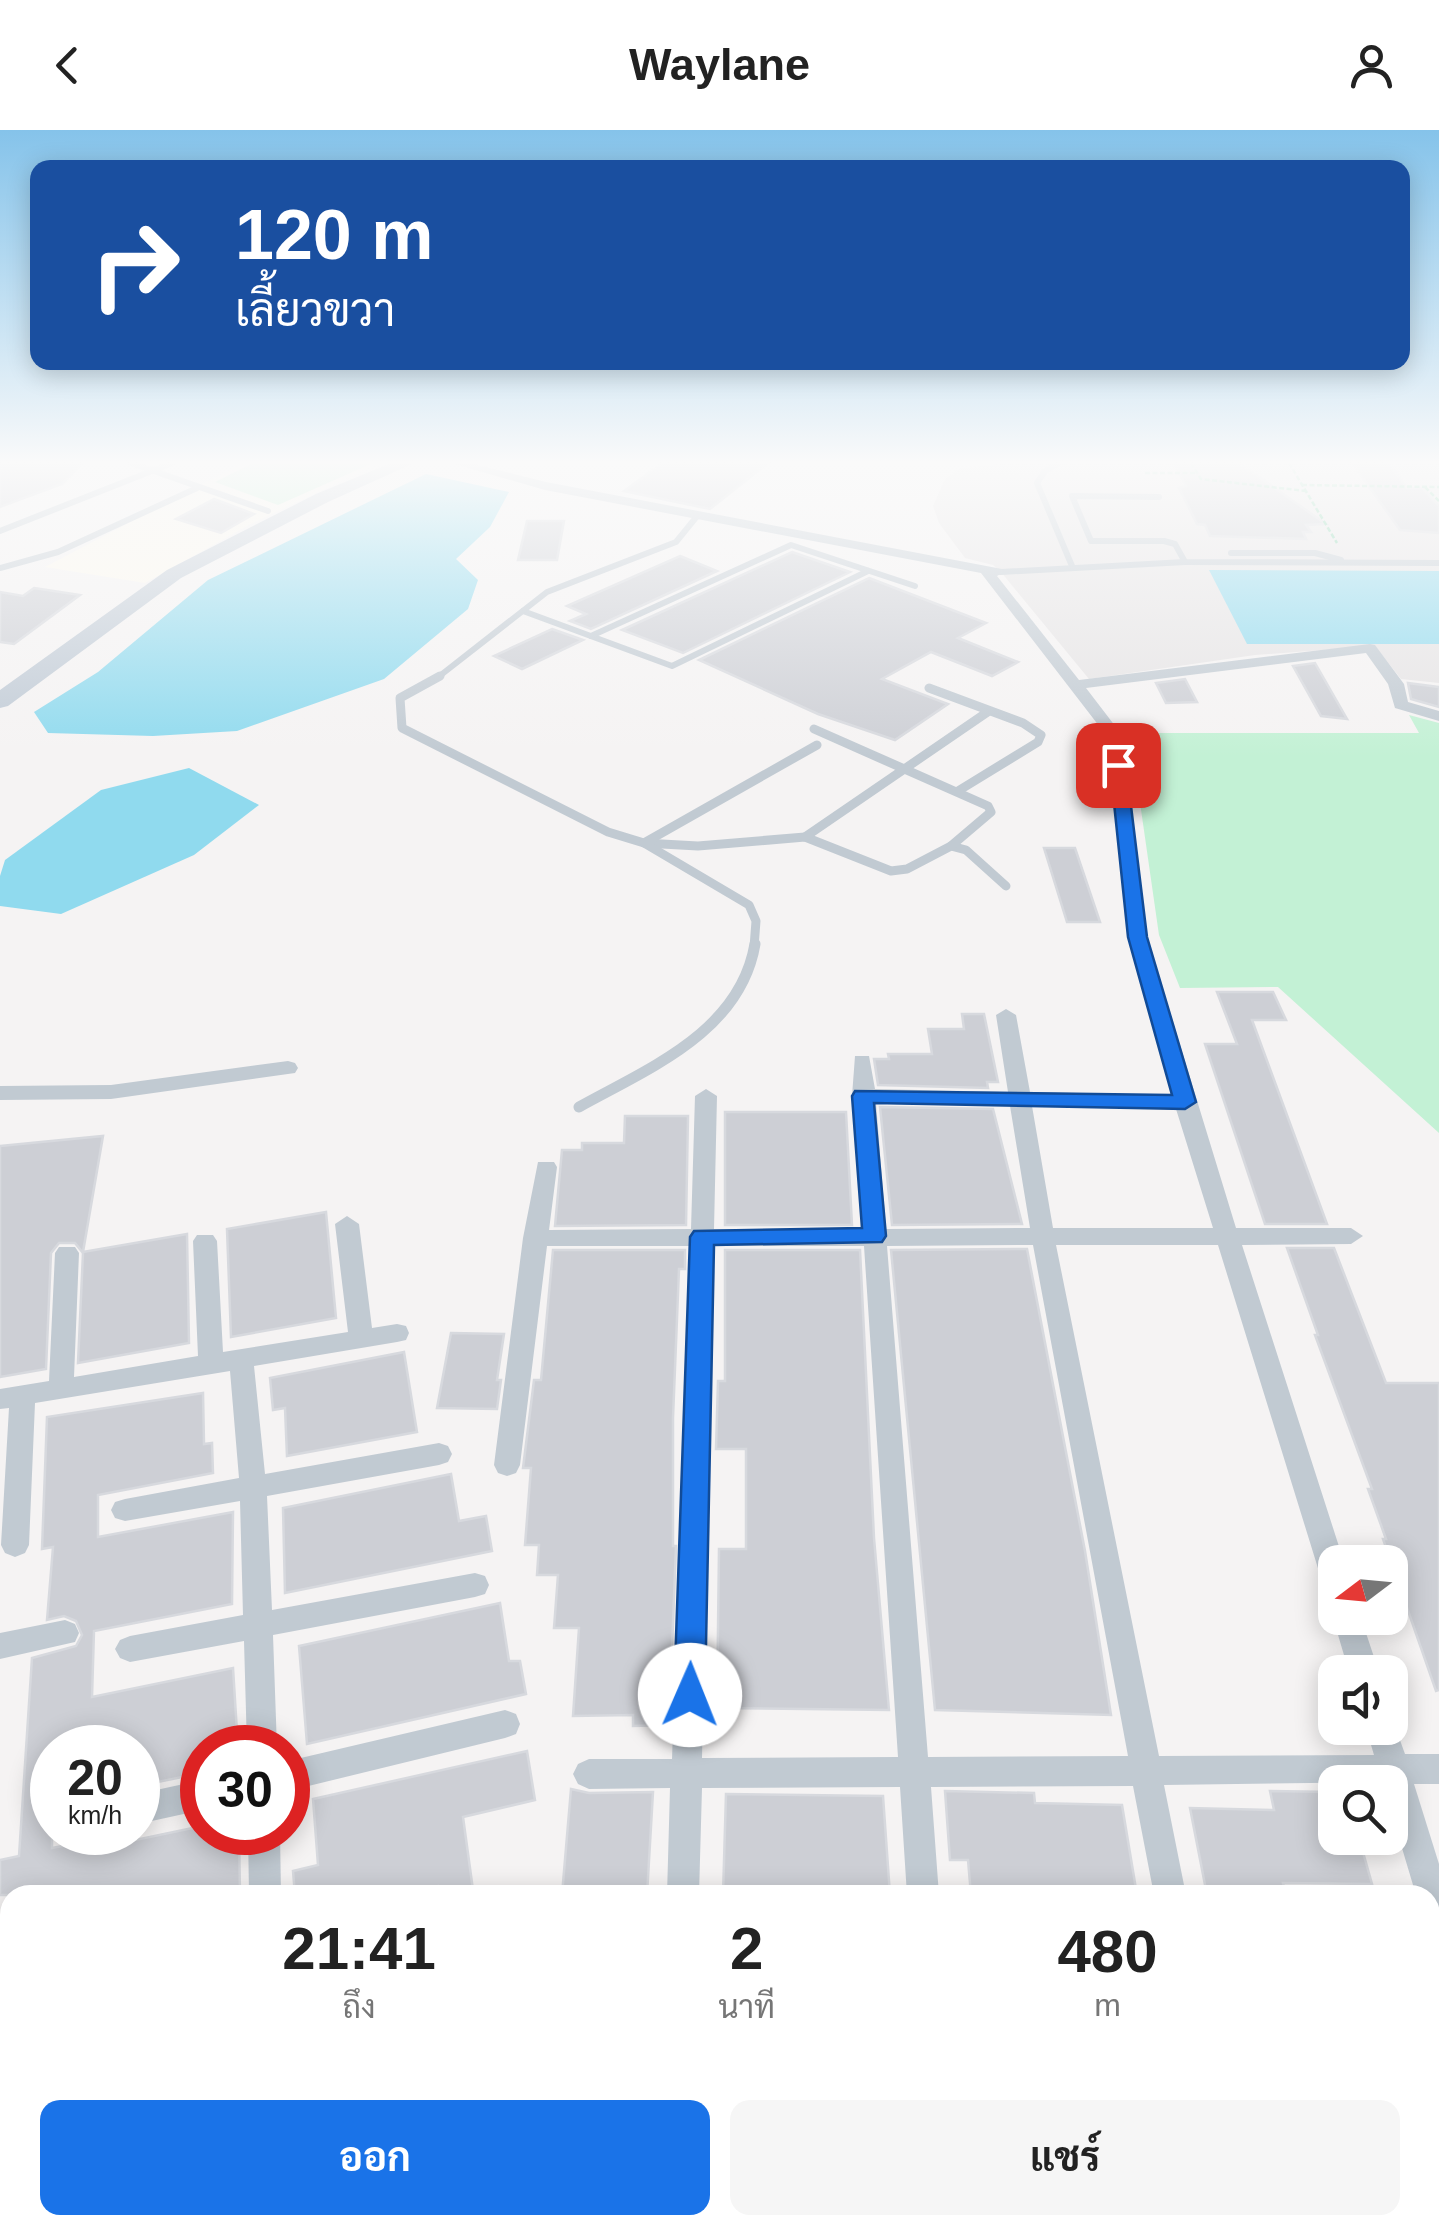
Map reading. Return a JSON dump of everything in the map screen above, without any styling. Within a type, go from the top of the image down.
[{"type":"street","points":[[0,701],[174,574],[199,561]]},
{"type":"street","points":[[939,561],[994,572],[1114,734],[1138,937],[1185,1102],[1325,1545]]},
{"type":"street","points":[[1077,685],[1370,648],[1396,684],[1401,705],[1439,716]]},
{"type":"street","points":[[1006,1014],[1043,1236],[1168,1885]]},
{"type":"street","points":[[862,1061],[922,1885]]},
{"type":"street","points":[[0,1092],[111,1092],[288,1068]]},
{"type":"street","points":[[683,1885],[706,1096]]},
{"type":"street","points":[[863,1096],[1185,1102]]},
{"type":"street","points":[[507,1466],[546,1167]]},
{"type":"street","points":[[347,1224],[360,1339]]},
{"type":"street","points":[[536,1238],[1351,1236]]},
{"type":"street","points":[[205,1242],[211,1362]]},
{"type":"street","points":[[60,1388],[67,1253]]},
{"type":"street","points":[[15,1545],[11,1397],[397,1333]]},
{"type":"street","points":[[241,1357],[253,1484],[262,1725]]},
{"type":"street","points":[[125,1510],[253,1484],[439,1454]]},
{"type":"street","points":[[130,1649],[475,1585]]},
{"type":"street","points":[[0,1646],[65,1632]]},
{"type":"street","points":[[310,1771],[505,1724]]},
{"type":"street","points":[[1408,1769],[1439,1769]]},
{"type":"street","points":[[589,1774],[1318,1770]]},
{"type":"street","points":[[1408,1815],[1430,1885]]},
{"type":"street","points":[[264,1855],[265,1885]]},
{"type":"lane","points":[[0,568],[25,561]]},
{"type":"lane","points":[[579,1107],[688,1044],[720,1018],[751,971],[757,932],[754,913],[749,905],[644,843],[608,832],[402,728],[400,698],[436,678],[548,592],[627,561]]},
{"type":"lane","points":[[591,636],[755,561]]},
{"type":"lane","points":[[839,561],[915,586]]},
{"type":"lane","points":[[1070,561],[1072,566]]},
{"type":"lane","points":[[1339,561],[1344,563]]},
{"type":"lane","points":[[994,572],[1184,562],[1439,564]]},
{"type":"lane","points":[[523,611],[672,666],[868,571]]},
{"type":"lane","points":[[929,688],[1024,724],[1042,738],[958,791]]},
{"type":"lane","points":[[805,837],[989,711]]},
{"type":"lane","points":[[644,843],[698,846],[805,837],[891,871],[906,869],[950,846],[992,812],[958,791],[814,729]]},
{"type":"lane","points":[[644,843],[817,745]]},
{"type":"lane","points":[[950,846],[966,850],[1006,886]]},
{"type":"shaded area","points":[[56,561],[184,561],[145,583],[45,567]]},
{"type":"shaded area","points":[[978,561],[1439,561],[1439,683],[1401,679],[1375,646],[1255,655],[1089,679],[993,565]]},
{"type":"green space","points":[[1409,715],[1439,723],[1439,1133],[1278,987],[1180,988],[1159,935],[1130,733],[1419,733]]},
{"type":"water","points":[[247,561],[458,561],[478,580],[468,609],[384,679],[237,731],[153,736],[48,733],[34,712],[98,672],[208,580]]},
{"type":"water","points":[[1209,570],[1439,571],[1439,644],[1247,644]]},
{"type":"water","points":[[189,768],[259,805],[194,855],[61,914],[0,906],[0,876],[5,860],[101,790]]},
{"type":"building","points":[[668,561],[693,561],[717,571],[591,629],[570,621],[586,614],[567,606]]},
{"type":"building","points":[[772,561],[819,561],[850,572],[683,653],[622,630]]},
{"type":"building","points":[[869,578],[986,623],[958,638],[1018,662],[992,676],[931,652],[882,679],[948,704],[895,740],[818,714],[699,660]]},
{"type":"building","points":[[34,588],[80,595],[14,644],[0,642],[0,592],[23,596]]},
{"type":"building","points":[[552,629],[583,640],[522,669],[494,656]]},
{"type":"building","points":[[1315,663],[1347,719],[1321,716],[1293,666]]},
{"type":"building","points":[[1185,679],[1197,702],[1166,703],[1156,683]]},
{"type":"building","points":[[1408,683],[1439,687],[1439,707],[1411,699]]},
{"type":"building","points":[[1044,848],[1075,848],[1100,922],[1067,922]]},
{"type":"building","points":[[1217,992],[1273,992],[1286,1020],[1252,1020],[1327,1224],[1265,1224],[1205,1044],[1237,1044]]},
{"type":"building","points":[[962,1014],[984,1014],[998,1082],[987,1082],[988,1088],[878,1085],[874,1059],[889,1059],[888,1054],[932,1054],[928,1029],[964,1029]]},
{"type":"building","points":[[880,1107],[993,1109],[1022,1224],[892,1225]]},
{"type":"building","points":[[725,1112],[846,1112],[852,1225],[725,1225]]},
{"type":"building","points":[[625,1116],[688,1116],[686,1225],[555,1226],[562,1150],[582,1150],[582,1143],[624,1143]]},
{"type":"building","points":[[103,1136],[83,1252],[187,1234],[189,1343],[78,1363],[83,1253],[75,1243],[59,1243],[51,1253],[46,1369],[0,1377],[0,1146]]},
{"type":"building","points":[[326,1212],[336,1318],[231,1337],[227,1229]]},
{"type":"building","points":[[1287,1248],[1334,1248],[1386,1383],[1439,1383],[1439,1690],[1436,1691],[1408,1611],[1408,1545],[1385,1545],[1368,1489],[1372,1489]]},
{"type":"building","points":[[1027,1249],[1085,1551],[1111,1715],[935,1710],[891,1250]]},
{"type":"building","points":[[553,1250],[685,1250],[685,1269],[679,1269],[673,1418],[676,1546],[669,1725],[633,1726],[633,1715],[573,1716],[579,1628],[554,1628],[558,1575],[537,1575],[539,1545],[525,1545],[531,1468],[523,1468],[534,1380],[541,1380]]},
{"type":"building","points":[[725,1250],[860,1250],[874,1538],[889,1710],[717,1708],[719,1549],[746,1549],[746,1449],[716,1449],[718,1381],[725,1381]]},
{"type":"building","points":[[451,1333],[504,1334],[497,1409],[437,1408]]},
{"type":"building","points":[[404,1352],[417,1432],[287,1456],[285,1408],[273,1410],[270,1378]]},
{"type":"building","points":[[203,1393],[204,1444],[212,1443],[213,1473],[98,1495],[98,1537],[233,1512],[232,1604],[94,1631],[92,1697],[233,1668],[237,1725],[180,1725],[180,1777],[160,1782],[160,1725],[30,1725],[30,1855],[160,1855],[160,1835],[180,1831],[180,1855],[239,1855],[240,1885],[0,1885],[0,1860],[19,1856],[32,1658],[76,1646],[82,1635],[76,1621],[64,1616],[47,1620],[53,1547],[42,1549],[47,1417]]},
{"type":"building","points":[[451,1474],[459,1521],[486,1516],[492,1551],[285,1593],[283,1508]]},
{"type":"building","points":[[500,1603],[509,1661],[520,1661],[526,1694],[310,1743],[299,1646]]},
{"type":"building","points":[[527,1751],[535,1800],[463,1817],[472,1885],[294,1885],[293,1871],[318,1865],[313,1799]]},
{"type":"building","points":[[571,1789],[589,1793],[653,1792],[648,1885],[563,1885]]},
{"type":"building","points":[[945,1791],[1034,1793],[1035,1803],[1122,1805],[1135,1885],[970,1885],[968,1860],[950,1860]]},
{"type":"building","points":[[1270,1791],[1318,1792],[1318,1855],[1364,1855],[1372,1884],[1205,1885],[1190,1808],[1274,1810]]},
{"type":"building","points":[[726,1794],[883,1796],[889,1885],[723,1885]]},
{"type":"route","points":[[690,1695],[702,1237],[874,1236],[863,1096],[1185,1102],[1138,937],[1118,765]]}]
